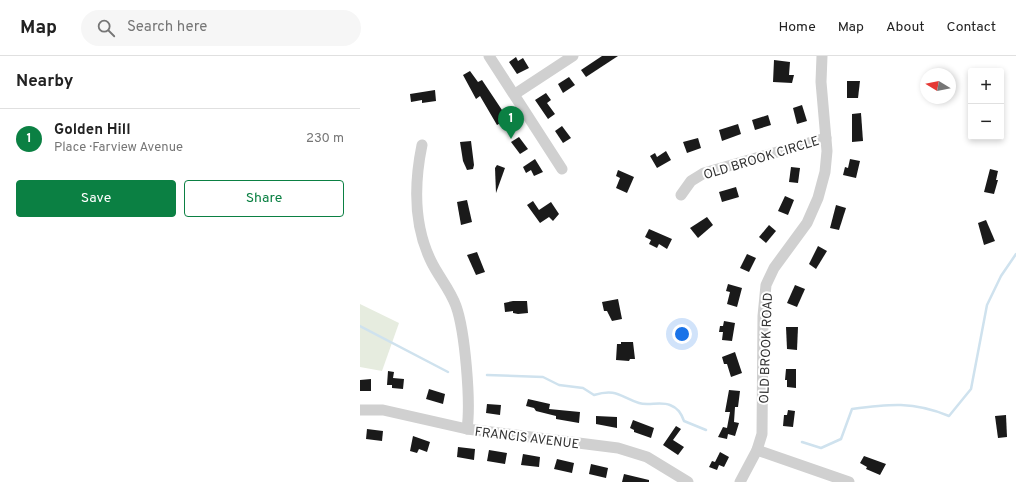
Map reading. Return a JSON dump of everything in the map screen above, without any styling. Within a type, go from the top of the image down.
[{"type":"street","points":[[488,56],[515,94],[562,169]]},
{"type":"street","points":[[515,94],[573,56]]},
{"type":"street","name":"OLD BROOK ROAD","points":[[740,482],[757,450],[762,434],[763,316],[766,285],[773,270],[802,230],[814,207],[825,172],[826,138],[821,82],[822,56]]},
{"type":"street","name":"OLD BROOK CIRCLE","points":[[681,195],[691,181],[704,173],[826,138]]},
{"type":"street","points":[[422,145],[417,176],[417,212],[430,260],[451,294],[460,319],[463,333],[466,375],[468,412],[467,429]]},
{"type":"street","name":"FRANCIS AVENUE","points":[[360,410],[400,412],[467,429],[618,448],[647,458],[688,482]]},
{"type":"street","points":[[757,450],[849,482]]},
{"type":"shaded area","points":[[360,304],[399,323],[382,371],[360,367]]},
{"type":"building","points":[[602,56],[618,56],[586,77],[581,70]]},
{"type":"building","points":[[516,57],[518,61],[523,58],[529,68],[517,74],[509,62]]},
{"type":"building","points":[[774,60],[790,62],[789,75],[794,75],[792,83],[773,82]]},
{"type":"building","points":[[470,71],[478,82],[482,80],[508,119],[497,125],[480,96],[476,99],[463,75]]},
{"type":"building","points":[[569,77],[575,85],[563,93],[558,84]]},
{"type":"building","points":[[847,81],[860,81],[858,98],[847,98]]},
{"type":"building","points":[[435,90],[436,101],[422,103],[422,100],[411,102],[410,94]]},
{"type":"building","points":[[546,93],[551,100],[547,103],[555,114],[548,119],[535,100]]},
{"type":"building","points":[[802,105],[807,121],[797,124],[793,108]]},
{"type":"building","points":[[861,113],[863,141],[852,142],[852,114]]},
{"type":"building","points":[[768,115],[771,125],[755,130],[752,120]]},
{"type":"building","points":[[738,124],[741,134],[722,141],[719,130]]},
{"type":"building","points":[[562,126],[571,138],[563,143],[555,131]]},
{"type":"building","points":[[519,137],[528,149],[520,154],[511,142]]},
{"type":"building","points":[[698,138],[701,148],[687,153],[683,142]]},
{"type":"building","points":[[471,141],[474,165],[473,169],[467,170],[463,161],[460,142]]},
{"type":"building","points":[[666,151],[671,160],[657,168],[650,156],[655,153],[657,157]]},
{"type":"building","points":[[535,159],[543,172],[534,176],[531,170],[526,173],[523,167]]},
{"type":"building","points":[[850,159],[860,161],[856,178],[843,175],[845,167],[848,168]]},
{"type":"building","points":[[497,165],[505,168],[496,193],[495,168]]},
{"type":"building","points":[[791,167],[800,168],[798,183],[789,182]]},
{"type":"building","points":[[990,169],[998,171],[996,180],[998,180],[994,194],[984,192]]},
{"type":"building","points":[[618,170],[634,177],[627,193],[616,188],[620,178],[616,176]]},
{"type":"building","points":[[736,187],[739,197],[722,202],[719,192]]},
{"type":"building","points":[[785,196],[794,200],[788,215],[778,211]]},
{"type":"building","points":[[467,200],[472,222],[461,225],[457,202]]},
{"type":"building","points":[[533,201],[539,210],[551,202],[559,214],[553,221],[549,217],[540,223],[527,205]]},
{"type":"building","points":[[836,205],[846,208],[839,230],[830,228]]},
{"type":"building","points":[[707,217],[713,225],[698,238],[690,228]]},
{"type":"building","points":[[986,220],[995,241],[984,245],[978,223]]},
{"type":"building","points":[[769,225],[776,231],[766,243],[759,237]]},
{"type":"building","points":[[649,229],[672,239],[667,249],[659,244],[657,248],[649,244],[651,240],[645,237]]},
{"type":"building","points":[[818,246],[827,251],[816,269],[809,264]]},
{"type":"building","points":[[477,252],[485,272],[476,275],[467,255]]},
{"type":"building","points":[[747,254],[756,258],[749,272],[740,268]]},
{"type":"building","points":[[728,284],[742,288],[737,307],[727,304],[730,292],[726,291]]},
{"type":"building","points":[[795,285],[805,289],[797,307],[787,303]]},
{"type":"building","points":[[618,299],[622,319],[612,321],[607,311],[604,311],[602,302]]},
{"type":"building","points":[[513,301],[527,301],[528,313],[518,314],[513,313],[513,311],[505,312],[504,303]]},
{"type":"building","points":[[724,321],[735,323],[732,341],[722,340],[723,332],[719,332],[720,326],[723,326]]},
{"type":"building","points":[[786,327],[798,327],[797,350],[787,349]]},
{"type":"building","points":[[621,342],[633,342],[635,359],[630,359],[629,361],[616,360],[617,344],[621,344]]},
{"type":"building","points":[[735,352],[742,373],[731,377],[727,364],[724,364],[722,357]]},
{"type":"building","points":[[786,369],[796,369],[796,388],[787,387],[787,380],[785,380]]},
{"type":"building","points":[[388,371],[394,372],[393,378],[404,379],[403,389],[392,388],[392,385],[387,385]]},
{"type":"building","points":[[371,379],[371,391],[360,391],[360,380]]},
{"type":"building","points":[[429,389],[445,394],[443,404],[426,399]]},
{"type":"building","points":[[729,390],[740,391],[738,407],[735,407],[734,422],[739,423],[735,436],[728,434],[727,439],[718,437],[723,427],[727,428],[730,412],[725,412]]},
{"type":"building","points":[[528,399],[550,404],[549,409],[580,412],[579,423],[556,419],[556,416],[536,411],[534,408],[526,406]]},
{"type":"building","points":[[487,404],[501,405],[500,415],[486,413]]},
{"type":"building","points":[[788,410],[795,411],[793,427],[783,426],[784,415],[787,415]]},
{"type":"building","points":[[1006,415],[1007,437],[998,438],[995,416]]},
{"type":"building","points":[[596,416],[617,417],[617,428],[596,424]]},
{"type":"building","points":[[633,420],[654,428],[651,438],[634,432],[634,430],[630,428]]},
{"type":"building","points":[[676,426],[681,429],[673,440],[684,447],[678,455],[663,445]]},
{"type":"building","points":[[367,429],[383,431],[382,441],[366,439]]},
{"type":"building","points":[[413,436],[430,442],[427,452],[419,449],[417,453],[410,451]]},
{"type":"building","points":[[458,447],[475,449],[474,460],[457,457]]},
{"type":"building","points":[[489,450],[507,453],[505,464],[487,461]]},
{"type":"building","points":[[720,452],[729,457],[724,467],[719,465],[717,470],[709,467],[712,461],[715,462]]},
{"type":"building","points":[[523,454],[540,457],[539,467],[521,465]]},
{"type":"building","points":[[864,456],[886,464],[880,475],[866,469],[867,467],[860,463]]},
{"type":"building","points":[[557,459],[574,463],[572,473],[554,469]]},
{"type":"building","points":[[591,464],[608,468],[606,478],[589,474]]},
{"type":"building","points":[[624,474],[649,480],[649,482],[622,482]]},
{"type":"waterway","points":[[802,442],[821,448],[841,439],[852,409],[901,405],[924,408],[949,416],[971,389],[987,305],[1001,276],[1016,254]]},
{"type":"waterway","points":[[360,326],[448,372]]},
{"type":"waterway","points":[[487,375],[543,377],[559,385],[583,388],[594,395],[608,392],[618,394],[643,404],[666,404],[677,409],[684,421],[706,430]]},
{"type":"place","name":"Golden Hill","points":[[511,139]]}]
